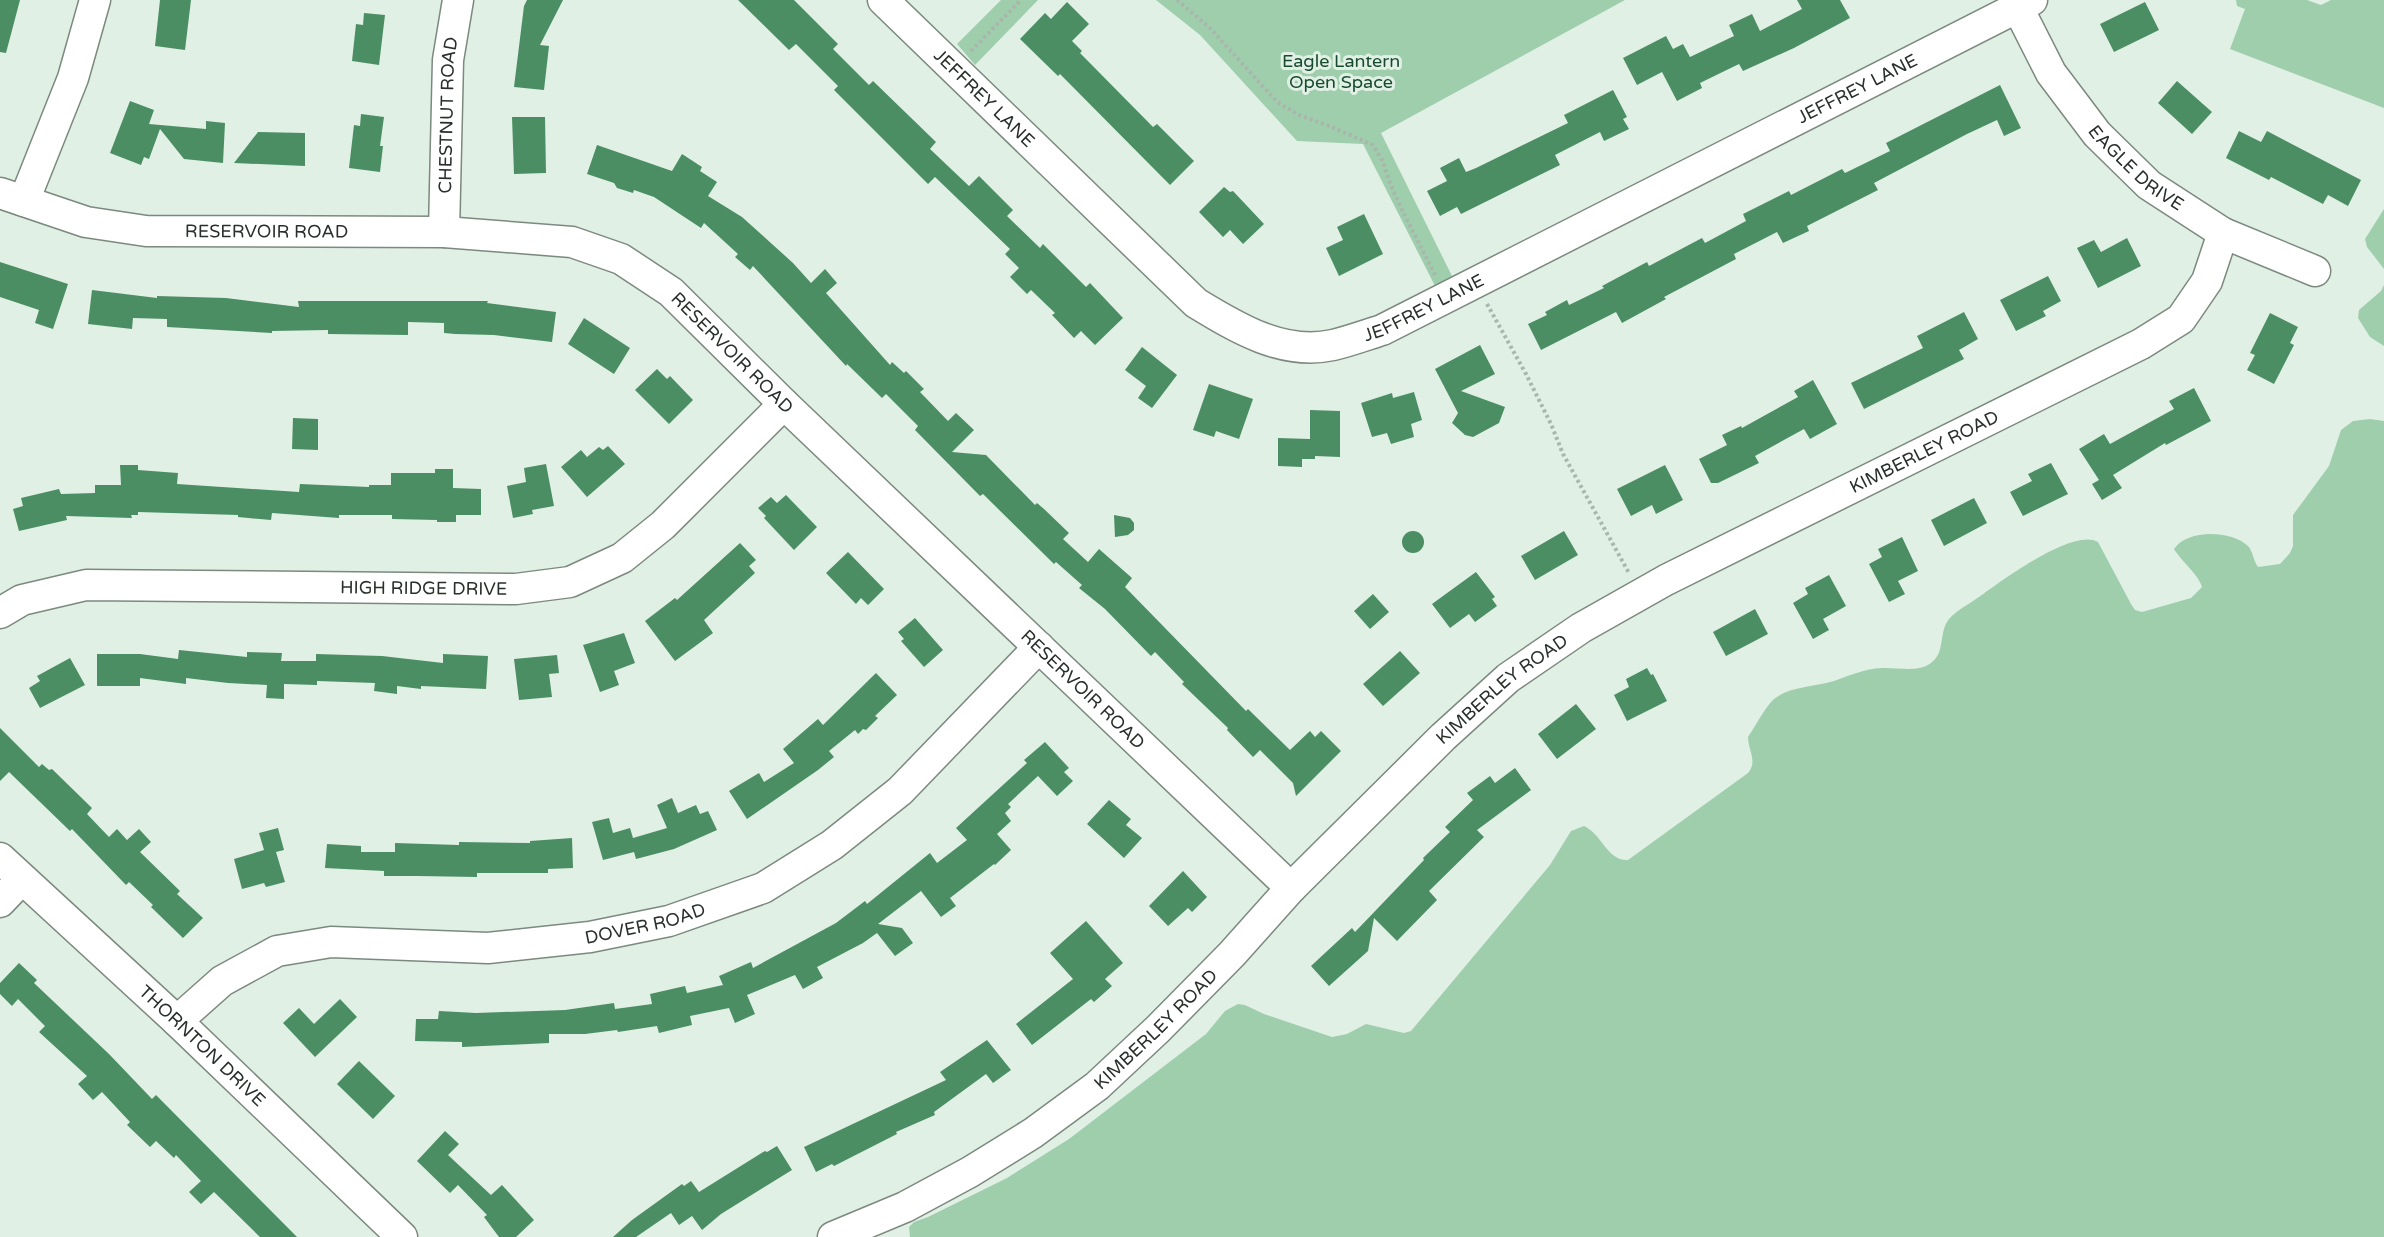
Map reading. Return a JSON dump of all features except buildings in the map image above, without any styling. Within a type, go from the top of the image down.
[{"type":"street","points":[[12,197],[73,78],[95,0]]},
{"type":"street","name":"CHESTNUT ROAD","points":[[444,232],[448,60],[458,0]]},
{"type":"street","name":"JEFFREY LANE","points":[[883,0],[1196,303],[1244,332],[1291,346],[1332,345],[1382,330],[2021,2]]},
{"type":"street","name":"EAGLE DRIVE","points":[[2021,2],[2051,73],[2097,134],[2149,185],[2223,233],[2314,271]]},
{"type":"street","name":"RESERVOIR ROAD","points":[[12,197],[86,222],[146,231],[444,232],[572,242],[621,259],[671,292],[784,404],[1291,888]]},
{"type":"street","name":"KIMBERLEY ROAD","points":[[833,1237],[905,1207],[970,1172],[1033,1133],[1097,1086],[1232,954],[1291,888],[1443,736],[1508,678],[1581,628],[1641,594],[2141,344],[2162,331],[2181,319],[2207,281],[2223,233]]},
{"type":"street","name":"HIGH RIDGE DRIVE","points":[[0,613],[22,600],[86,585],[516,588],[570,582],[622,558],[663,525],[784,404]]},
{"type":"street","name":"DOVER ROAD","points":[[177,1021],[222,981],[277,951],[331,942],[488,948],[590,937],[669,921],[763,888],[832,845],[900,791],[1039,647]]},
{"type":"street","name":"THORNTON DRIVE","points":[[0,858],[177,1021],[402,1237]]},
{"type":"street","points":[[0,902],[22,879]]},
{"type":"path","points":[[954,69],[1021,0]]},
{"type":"path","points":[[1177,0],[1210,28],[1277,102],[1299,115],[1373,146],[1382,160],[1407,220],[1447,297]]},
{"type":"path","points":[[1475,283],[1526,374],[1563,454],[1641,594]]},
{"type":"green space","points":[[1001,0],[1038,0],[975,65],[957,44]]},
{"type":"green space","name":"Eagle Lantern Open Space","points":[[1156,0],[1625,0],[1381,133],[1452,276],[1435,286],[1363,144],[1297,141],[1200,35]]},
{"type":"green space","points":[[2236,0],[2307,0],[2321,5],[2331,0],[2384,0],[2384,108],[2230,49],[2245,9],[2237,6]]},
{"type":"green space","points":[[2384,209],[2384,269],[2367,247],[2365,239]]},
{"type":"green space","points":[[2384,285],[2384,346],[2370,337],[2358,318],[2359,310],[2381,291]]},
{"type":"green space","points":[[2370,419],[2384,421],[2384,1237],[910,1237],[909,1227],[914,1222],[1007,1178],[1069,1139],[1206,1034],[1225,1011],[1238,1004],[1332,1037],[1347,1034],[1366,1024],[1404,1033],[1411,1031],[1550,865],[1571,831],[1584,826],[1596,835],[1615,856],[1628,860],[1748,773],[1752,760],[1748,737],[1774,699],[1795,689],[1827,683],[1869,670],[1914,669],[1926,666],[1936,659],[1946,624],[1952,616],[2019,569],[2055,549],[2087,539],[2098,542],[2131,604],[2135,610],[2142,612],[2191,598],[2202,587],[2174,549],[2180,542],[2189,538],[2209,534],[2231,537],[2248,546],[2258,567],[2280,564],[2293,546],[2293,515],[2329,466],[2341,430],[2353,421]]}]
